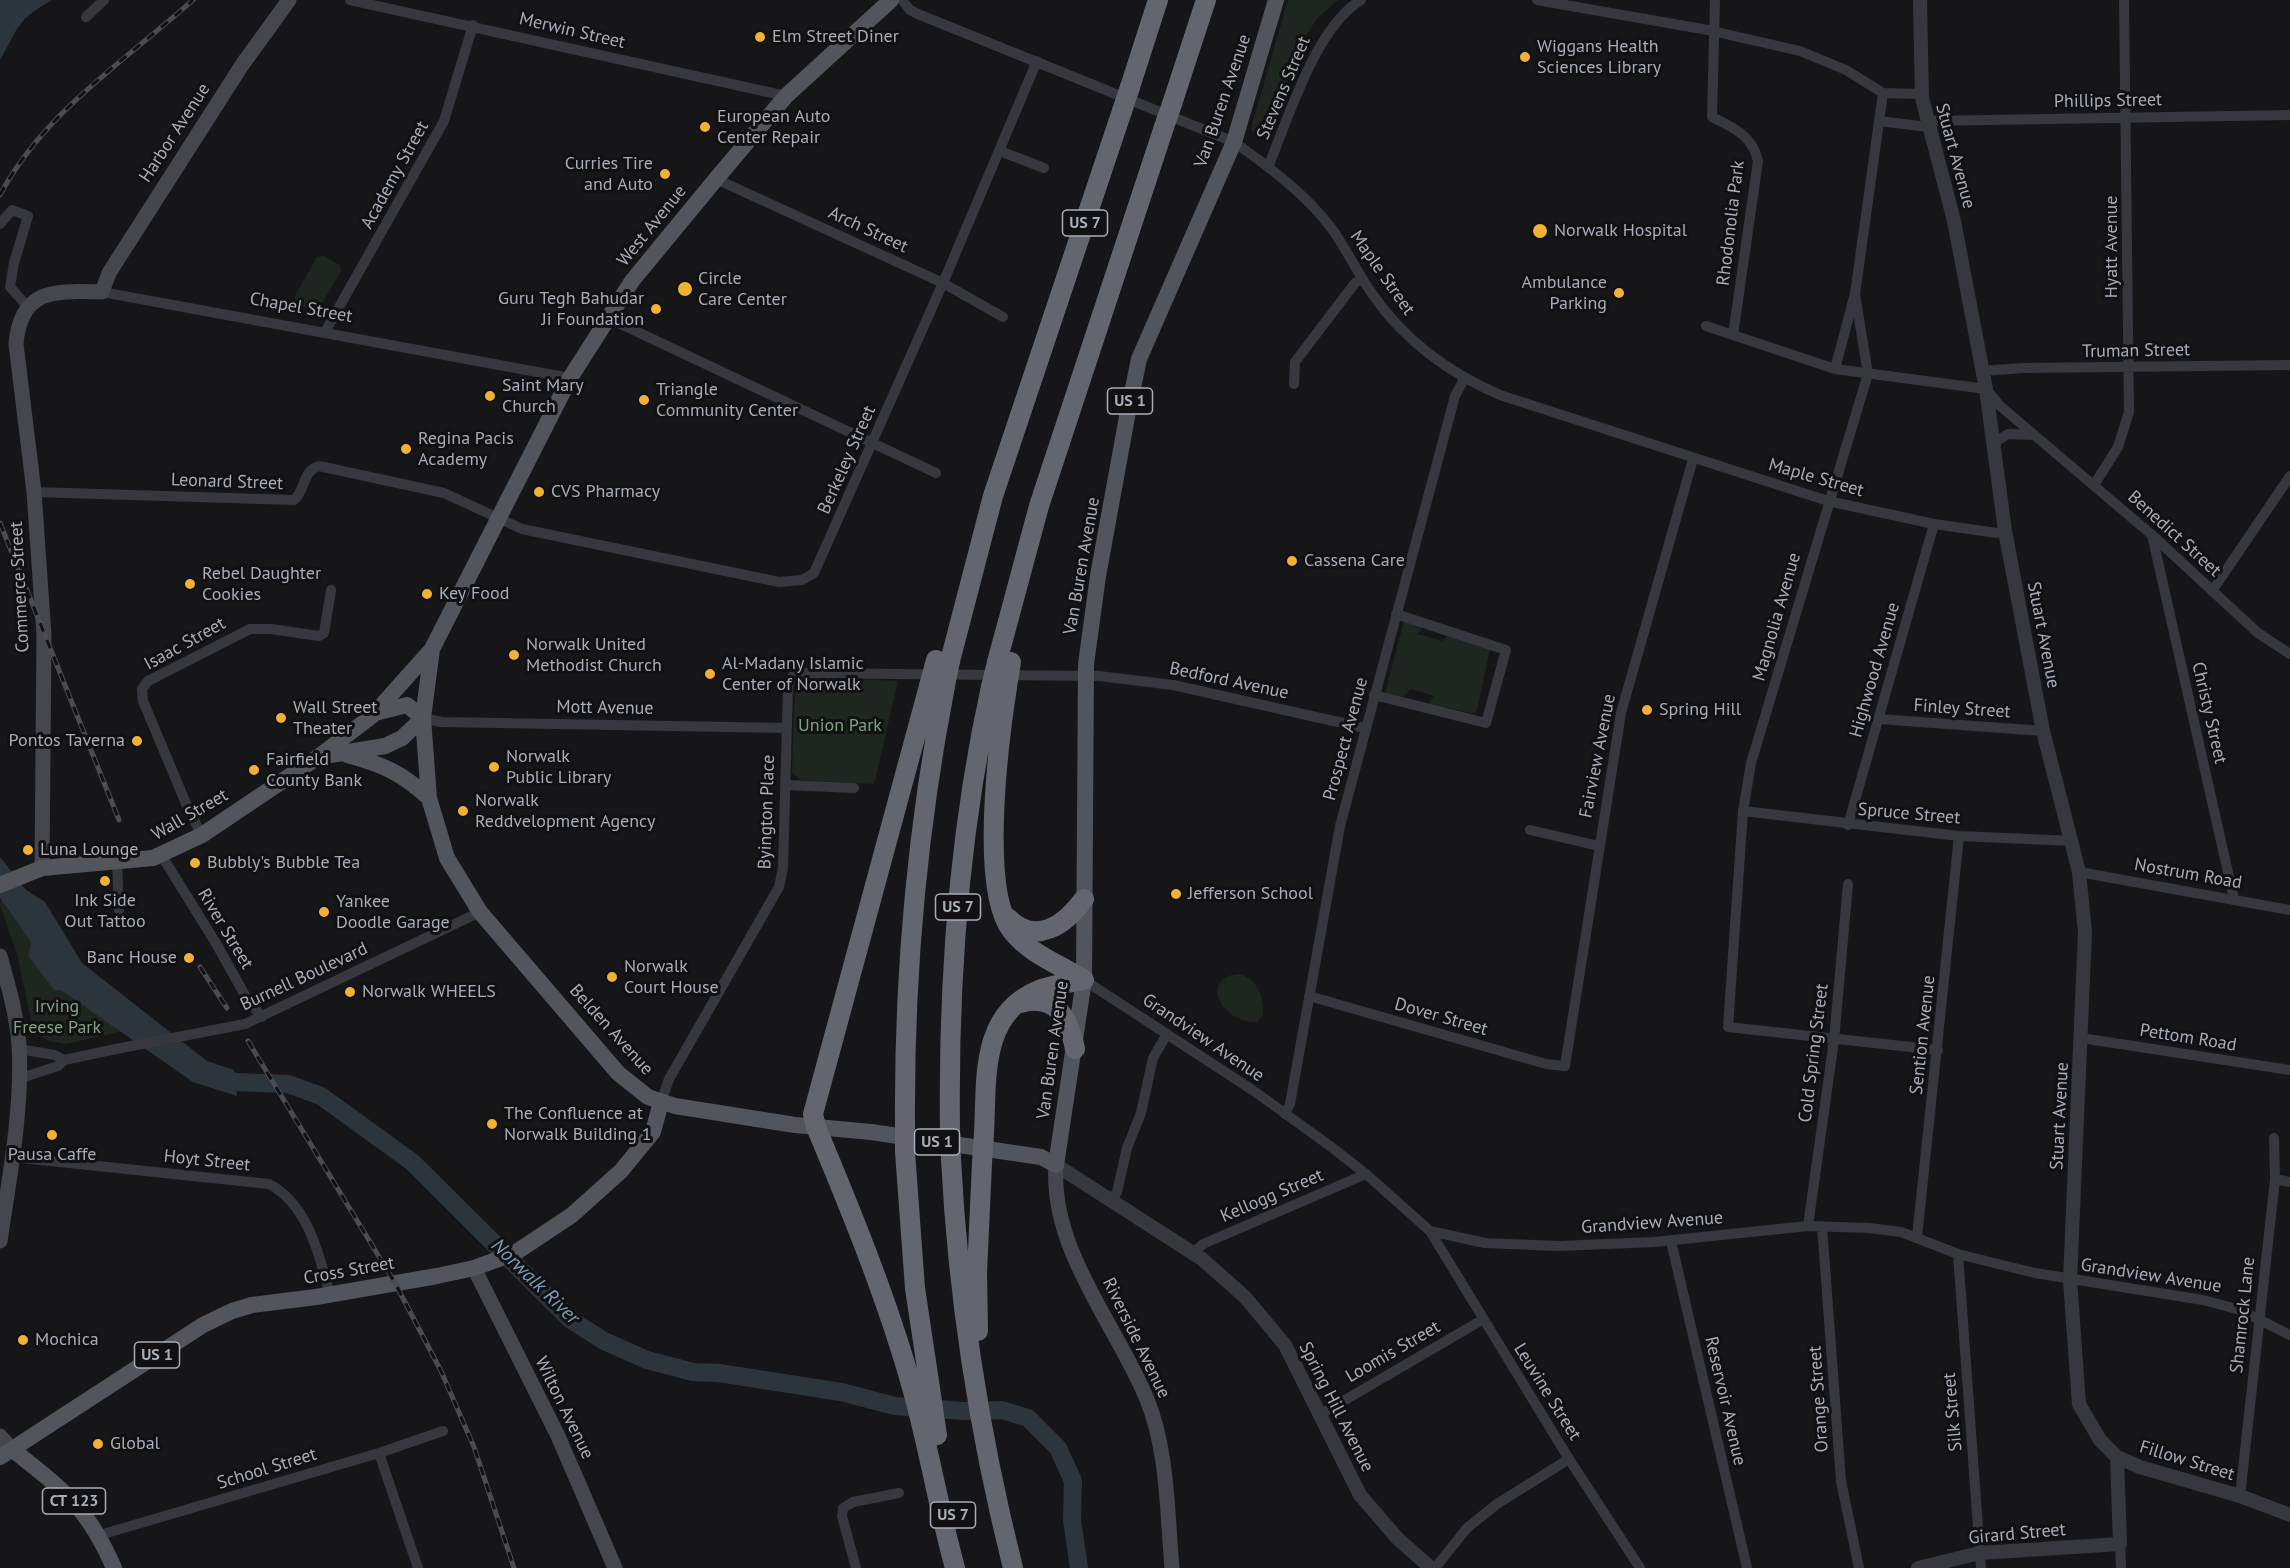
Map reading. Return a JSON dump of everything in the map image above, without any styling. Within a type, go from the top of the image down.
[{"type":"highway","name":"US 7","points":[[966,1568],[936,1461],[912,1252],[905,1152],[907,997],[914,898],[937,686],[943,660],[1016,428],[1158,0]]},
{"type":"highway","name":"US 7","points":[[1013,1568],[989,1468],[958,1258],[950,1129],[952,995],[959,896],[974,779],[999,687],[1020,567],[1061,436],[1206,0]]},
{"type":"highway","points":[[937,686],[815,1104],[816,1127],[877,1278],[936,1461],[955,1568]]},
{"type":"highway","points":[[999,687],[995,826],[997,884],[1002,912],[1011,930],[1024,944],[1084,980]]},
{"type":"highway","points":[[1002,912],[1022,929],[1044,932],[1066,921],[1084,899]]},
{"type":"highway","points":[[976,1368],[976,1280],[991,1043],[1000,1022],[1014,1005],[1039,990],[1084,980]]},
{"type":"highway","points":[[1014,1005],[1034,1000],[1053,1006],[1066,1020],[1075,1049]]},
{"type":"main road","name":"Harbor Avenue","points":[[102,292],[109,273],[184,153],[289,0]]},
{"type":"main road","name":"West Avenue","points":[[423,718],[432,649],[570,378],[632,281],[786,96],[891,0]]},
{"type":"main road","name":"Van Buren Avenue","points":[[1056,1165],[1084,980],[1085,676],[1098,576],[1139,359],[1234,142],[1276,0]]},
{"type":"main road","name":"Chapel Street","points":[[28,307],[34,299],[58,291],[102,292]]},
{"type":"main road","name":"Commerce Street","points":[[28,307],[19,320],[16,344],[34,492],[44,635],[42,868]]},
{"type":"main road","name":"Wall Street","points":[[372,716],[432,649]]},
{"type":"main road","name":"Wall Street","points":[[0,885],[42,868],[162,856],[202,835],[318,757],[372,716],[388,708],[406,705],[423,718],[402,738],[385,746],[318,757]]},
{"type":"main road","name":"Belden Avenue","points":[[423,718],[429,798],[447,858],[480,912],[618,1073],[642,1093],[661,1102],[816,1127],[871,1132],[1029,1155],[1041,1157],[1056,1165]]},
{"type":"main road","name":"Wall Street","points":[[344,754],[378,763],[406,777],[429,798]]},
{"type":"main road","points":[[0,956],[14,1011],[19,1049],[12,1157],[0,1241]]},
{"type":"main road","name":"Cross Street","points":[[7,1454],[222,1315],[252,1305],[330,1295],[474,1268],[492,1262],[542,1237],[572,1215],[621,1172],[653,1132],[661,1102]]},
{"type":"main road","name":"Riverside Avenue","points":[[1056,1165],[1061,1210],[1070,1246],[1147,1399],[1159,1449],[1172,1568]]},
{"type":"main road","name":"Wilton Avenue","points":[[474,1268],[558,1436],[615,1568]]},
{"type":"main road","points":[[0,1436],[7,1454]]},
{"type":"main road","name":"CT 123","points":[[7,1454],[73,1499],[100,1535],[114,1568]]},
{"type":"street","points":[[86,16],[104,0]]},
{"type":"street","name":"Merwin Street","points":[[350,0],[473,25],[786,96]]},
{"type":"street","name":"Maple Street","points":[[902,0],[918,14],[1234,142],[1290,185],[1332,229],[1381,306],[1403,332],[1435,359],[1464,379],[1500,395],[1828,501],[1934,524],[1996,533],[2005,531]]},
{"type":"street","name":"Stevens Street","points":[[1268,167],[1318,47],[1334,23],[1361,0]]},
{"type":"street","points":[[1537,0],[1714,31],[1800,51],[1846,70],[1882,93],[1922,94]]},
{"type":"street","points":[[1714,31],[1715,0]]},
{"type":"street","name":"Stuart Avenue","points":[[1920,0],[1922,94],[1927,124],[1954,221],[1986,389],[2005,531],[2043,731],[2073,841],[2079,872],[2085,932],[2070,1280]]},
{"type":"street","name":"Hyatt Avenue","points":[[2094,485],[2118,447],[2129,412],[2124,0]]},
{"type":"street","name":"Academy Street","points":[[325,332],[444,121],[473,25]]},
{"type":"street","name":"Rhodonolia Park","points":[[1714,31],[1712,117],[1737,128],[1755,147],[1758,160],[1732,335]]},
{"type":"street","name":"Berkeley Street","points":[[498,520],[522,529],[779,582],[802,580],[814,573],[944,283],[1037,61]]},
{"type":"street","points":[[1882,93],[1879,121],[1927,124]]},
{"type":"street","name":"Phillips Street","points":[[1927,124],[2127,117],[2290,115]]},
{"type":"street","name":"Magnolia Avenue","points":[[1834,369],[1855,294],[1879,121]]},
{"type":"street","points":[[1000,151],[1044,168]]},
{"type":"street","name":"Arch Street","points":[[716,179],[944,283],[1003,316]]},
{"type":"street","points":[[0,224],[12,210],[28,216],[10,287],[28,307]]},
{"type":"street","points":[[1294,384],[1295,362],[1362,278]]},
{"type":"street","name":"Chapel Street","points":[[102,292],[570,378]]},
{"type":"street","name":"Magnolia Avenue","points":[[1834,1040],[1728,1027],[1743,811],[1751,763],[1868,374],[1855,294]]},
{"type":"street","points":[[608,318],[936,473]]},
{"type":"street","points":[[1706,326],[1834,369],[1986,389]]},
{"type":"street","name":"Truman Street","points":[[1982,371],[2290,365]]},
{"type":"street","name":"Prospect Avenue","points":[[1285,1114],[1290,1104],[1336,844],[1455,396],[1464,379]]},
{"type":"street","name":"Benedict Street","points":[[1986,389],[1999,405],[2152,535],[2258,633],[2290,654]]},
{"type":"street","points":[[1992,444],[2008,434],[2026,433],[2037,436]]},
{"type":"street","name":"Fairview Avenue","points":[[1565,1066],[1621,713],[1693,459]]},
{"type":"street","name":"Leonard Street","points":[[34,492],[294,500],[301,495],[312,468],[319,466],[444,493],[477,507],[498,520]]},
{"type":"street","points":[[2212,591],[2290,476]]},
{"type":"street","name":"Highwood Avenue","points":[[1848,825],[1934,524]]},
{"type":"street","name":"Christy Street","points":[[2152,535],[2234,899]]},
{"type":"street","name":"Isaac Street","points":[[202,835],[190,813],[143,701],[142,690],[148,681],[250,629],[271,629],[319,636],[324,633],[331,590]]},
{"type":"street","points":[[1374,695],[1486,723],[1506,650],[1396,614]]},
{"type":"street","name":"Bedford Avenue","points":[[794,673],[1085,676],[1173,685],[1365,728]]},
{"type":"street","name":"Byington Place","points":[[661,1102],[669,1078],[779,887],[783,868],[788,686],[794,673]]},
{"type":"street","name":"Mott Avenue","points":[[423,718],[441,722],[787,728]]},
{"type":"street","name":"Finley Street","points":[[1879,719],[2043,731]]},
{"type":"street","points":[[786,785],[854,788]]},
{"type":"street","name":"Spruce Street","points":[[1743,811],[1848,825],[1959,836],[2073,841]]},
{"type":"street","points":[[1530,830],[1599,846]]},
{"type":"street","name":"Sention Avenue","points":[[1917,1237],[1959,836]]},
{"type":"street","name":"River Street","points":[[162,856],[218,945],[247,999],[262,1017]]},
{"type":"street","points":[[117,862],[119,909]]},
{"type":"street","name":"Nostrum Road","points":[[2079,872],[2290,909]]},
{"type":"street","name":"Cold Spring Street","points":[[1808,1226],[1834,1040],[1848,884]]},
{"type":"street","name":"Burnell Boulevard","points":[[18,1079],[58,1066],[64,1060],[245,1024],[480,912]]},
{"type":"street","name":"Grandview Avenue","points":[[1084,980],[1285,1114],[1366,1174],[1430,1231],[1450,1237],[1517,1245],[1606,1245],[1671,1241],[1808,1226],[1869,1228],[1917,1237],[1958,1254],[2070,1280],[2089,1280],[2203,1300],[2240,1310],[2290,1335]]},
{"type":"street","name":"Dover Street","points":[[1309,996],[1545,1064],[1565,1066]]},
{"type":"street","points":[[1111,1200],[1117,1192],[1127,1148],[1141,1113],[1153,1058],[1167,1034]]},
{"type":"street","name":"Pettom Road","points":[[2081,1038],[2290,1070]]},
{"type":"street","points":[[1834,1040],[1938,1050]]},
{"type":"street","name":"Burnell Boulevard","points":[[19,1049],[55,1055],[64,1060]]},
{"type":"street","name":"Shamrock Lane","points":[[2240,1496],[2275,1179],[2274,1138]]},
{"type":"street","name":"Hoyt Street","points":[[12,1157],[269,1184],[295,1209],[313,1237],[330,1295]]},
{"type":"street","name":"Spring Hill Avenue","points":[[1056,1165],[1073,1173],[1193,1253],[1245,1297],[1286,1345],[1360,1495],[1398,1539],[1433,1568]]},
{"type":"street","name":"Kellogg Street","points":[[1193,1253],[1203,1244],[1366,1174]]},
{"type":"street","points":[[2275,1179],[2290,1182]]},
{"type":"street","name":"Orange Street","points":[[1822,1226],[1841,1481],[1859,1568]]},
{"type":"street","name":"Leuvine Street","points":[[1430,1231],[1482,1320],[1640,1568]]},
{"type":"street","name":"Reservoir Avenue","points":[[1671,1241],[1747,1568]]},
{"type":"street","name":"Silk Street","points":[[1958,1254],[1981,1568]]},
{"type":"street","name":"Fillow Street","points":[[2070,1280],[2079,1404],[2100,1440],[2117,1457],[2140,1467],[2240,1496],[2290,1515]]},
{"type":"street","name":"Loomis Street","points":[[1321,1414],[1482,1320]]},
{"type":"street","name":"School Street","points":[[100,1535],[379,1453],[443,1431]]},
{"type":"street","points":[[379,1453],[418,1568]]},
{"type":"street","points":[[2117,1457],[2121,1568]]},
{"type":"street","points":[[1433,1568],[1467,1528],[1497,1504],[1569,1459]]},
{"type":"street","points":[[856,1568],[842,1516],[843,1508],[850,1504],[898,1493]]},
{"type":"street","name":"Girard Street","points":[[1918,1568],[1980,1553],[2120,1544]]},
{"type":"green space","points":[[1288,0],[1337,0],[1316,20],[1303,40],[1266,132],[1259,137],[1253,133],[1251,128]]},
{"type":"green space","points":[[324,256],[340,265],[341,271],[318,310],[312,311],[296,303],[295,296],[317,257]]},
{"type":"green space","points":[[1404,621],[1423,627],[1418,634],[1442,641],[1449,635],[1490,649],[1476,714],[1429,704],[1434,696],[1411,689],[1402,697],[1385,693]]},
{"type":"green space","name":"Union Park","points":[[802,677],[898,681],[874,784],[800,780],[792,773],[795,682]]},
{"type":"green space","name":"Irving Freese Park","points":[[1,900],[31,942],[28,956],[54,990],[61,990],[123,1031],[66,1044],[49,1041],[39,1034],[31,1020],[17,954],[0,905]]},
{"type":"green space","points":[[1239,974],[1251,980],[1261,995],[1263,1015],[1256,1022],[1233,1015],[1219,1000],[1220,983],[1227,977]]},
{"type":"shaded area","points":[[0,0],[52,0],[25,19],[0,60]]},
{"type":"shaded area","points":[[0,857],[26,890],[45,902],[82,963],[207,1061],[234,1070],[237,1096],[193,1082],[61,990],[54,990],[28,956],[31,942],[0,898]]},
{"type":"waterway","name":"Norwalk River","points":[[214,1076],[235,1082],[288,1084],[321,1096],[412,1162],[571,1320],[604,1341],[647,1360],[693,1372],[719,1373],[841,1392],[895,1406],[964,1411],[1002,1410],[1028,1418],[1058,1448],[1073,1481],[1072,1520],[1079,1568]]},
{"type":"railway","points":[[0,195],[18,165],[62,113],[193,0]]},
{"type":"railway","points":[[0,523],[119,820]]},
{"type":"railway","points":[[200,967],[227,1008]]},
{"type":"railway","points":[[248,1041],[395,1283],[441,1371],[474,1447],[514,1568]]},
{"type":"place","name":"Elm Street Diner","points":[[760,37]]},
{"type":"place","name":"Wiggans Health Sciences Library","points":[[1525,57]]},
{"type":"place","name":"European Auto Center Repair","points":[[705,127]]},
{"type":"place","name":"Curries Tire and Auto","points":[[665,174]]},
{"type":"place","name":"Norwalk Hospital","points":[[1540,231]]},
{"type":"place","name":"Circle Care Center","points":[[685,289]]},
{"type":"place","name":"Ambulance Parking","points":[[1619,293]]},
{"type":"place","name":"Guru Tegh Bahudar Ji Foundation","points":[[656,309]]},
{"type":"place","name":"Saint Mary Church","points":[[490,396]]},
{"type":"place","name":"Triangle Community Center","points":[[644,400]]},
{"type":"place","name":"Regina Pacis Academy","points":[[406,449]]},
{"type":"place","name":"CVS Pharmacy","points":[[539,492]]},
{"type":"place","name":"Cassena Care","points":[[1292,561]]},
{"type":"place","name":"Rebel Daughter Cookies","points":[[190,584]]},
{"type":"place","name":"Key Food","points":[[427,594]]},
{"type":"place","name":"Norwalk United Methodist Church","points":[[514,655]]},
{"type":"place","name":"Al-Madany Islamic Center of Norwalk","points":[[710,674]]},
{"type":"place","name":"Spring Hill","points":[[1647,710]]},
{"type":"place","name":"Wall Street Theater","points":[[281,718]]},
{"type":"place","name":"Pontos Taverna","points":[[137,741]]},
{"type":"place","name":"Norwalk Public Library","points":[[494,767]]},
{"type":"place","name":"Fairfield County Bank","points":[[254,770]]},
{"type":"place","name":"Norwalk Reddvelopment Agency","points":[[463,811]]},
{"type":"place","name":"Luna Lounge","points":[[28,850]]},
{"type":"place","name":"Bubbly's Bubble Tea","points":[[195,863]]},
{"type":"place","name":"Ink Side Out Tattoo","points":[[105,881]]},
{"type":"place","name":"Jefferson School","points":[[1176,894]]},
{"type":"place","name":"Yankee Doodle Garage","points":[[324,912]]},
{"type":"place","name":"Banc House","points":[[189,958]]},
{"type":"place","name":"Norwalk Court House","points":[[612,977]]},
{"type":"place","name":"Norwalk WHEELS","points":[[350,992]]},
{"type":"place","name":"The Confluence at Norwalk Building 1","points":[[492,1124]]},
{"type":"place","name":"Pausa Caffe","points":[[52,1135]]},
{"type":"place","name":"Mochica","points":[[23,1340]]},
{"type":"place","name":"Global","points":[[98,1444]]}]
